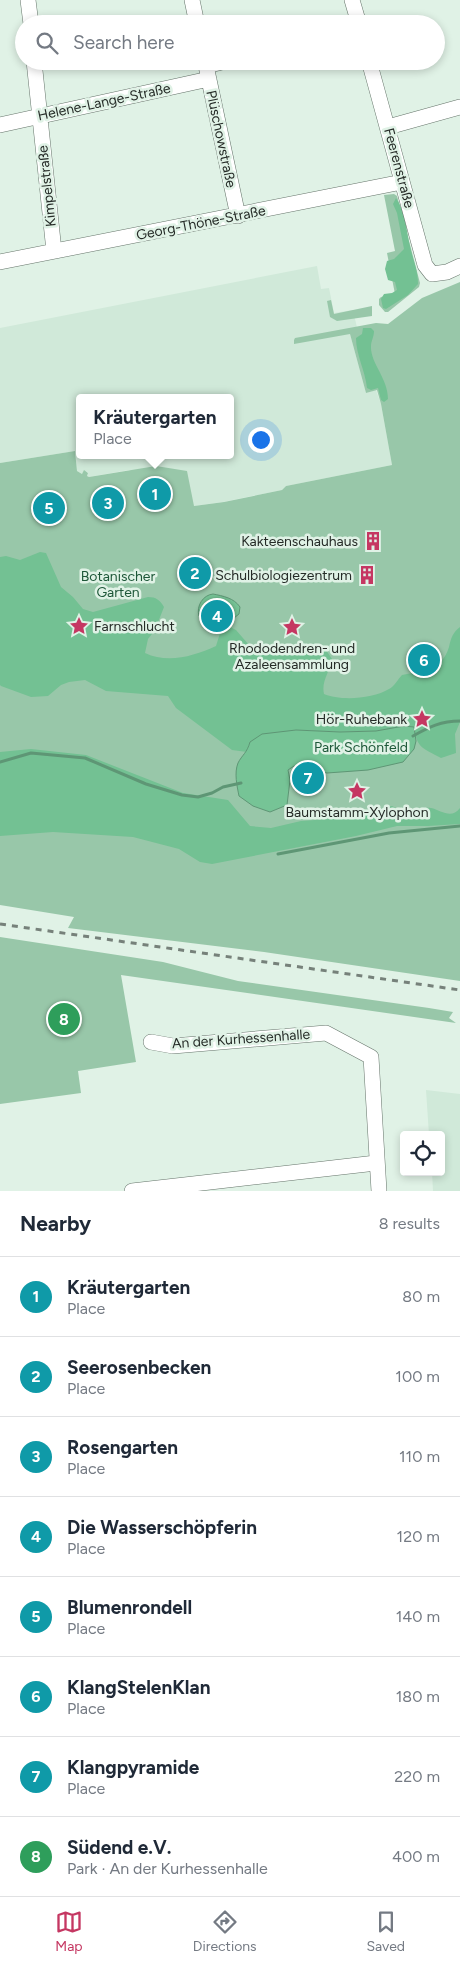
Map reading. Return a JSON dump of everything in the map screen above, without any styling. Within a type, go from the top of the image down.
[{"type":"street","points":[[28,0],[30,15]]},
{"type":"street","points":[[192,0],[195,15]]},
{"type":"street","points":[[352,0],[356,15]]},
{"type":"street","name":"Kimpelstraße","points":[[35,70],[54,251]]},
{"type":"street","name":"Helene-Lange-Straße","points":[[0,125],[40,116],[203,70]]},
{"type":"street","name":"Plüschowstraße","points":[[207,70],[238,216]]},
{"type":"street","name":"Feerenstraße","points":[[372,70],[425,265],[432,274],[447,272],[460,266]]},
{"type":"street","points":[[388,126],[460,107]]},
{"type":"street","name":"Georg-Thöne-Straße","points":[[0,262],[402,182]]},
{"type":"street","name":"An der Kurhessenhalle","points":[[151,1042],[173,1046],[326,1033],[371,1057],[379,1191]]},
{"type":"street","points":[[132,1191],[376,1163]]},
{"type":"shaded area","points":[[396,198],[404,215],[418,284],[408,295],[386,309],[383,308],[381,299],[384,294],[397,290],[395,282],[388,280],[385,269],[387,261],[394,259],[404,249],[397,213],[393,204]]},
{"type":"shaded area","points":[[317,266],[321,289],[329,288],[334,313],[353,310],[358,332],[350,334],[366,393],[376,390],[381,404],[392,465],[286,486],[282,490],[194,506],[129,470],[89,477],[87,476],[88,472],[84,471],[82,474],[77,471],[75,451],[0,463],[0,328]]},
{"type":"shaded area","points":[[363,328],[371,328],[374,331],[371,352],[387,391],[388,399],[384,402],[381,400],[378,388],[371,390],[367,388],[356,344],[356,338],[362,334]]},
{"type":"shaded area","points":[[40,552],[46,553],[61,587],[83,609],[93,612],[148,597],[156,598],[164,607],[155,630],[148,639],[145,653],[163,658],[190,656],[216,646],[221,630],[228,626],[236,630],[249,645],[254,647],[266,647],[281,652],[316,647],[326,650],[332,659],[323,689],[324,694],[339,698],[374,695],[391,688],[402,675],[425,670],[437,665],[446,655],[453,636],[460,627],[460,722],[455,734],[456,753],[441,758],[425,750],[417,740],[414,727],[404,726],[376,731],[296,730],[250,742],[247,752],[232,750],[176,708],[168,696],[106,691],[85,680],[61,685],[48,696],[31,697],[1,686],[0,557],[6,556],[20,560]]},
{"type":"shaded area","points":[[213,594],[235,601],[240,607],[239,614],[229,622],[224,613],[218,610],[205,621],[199,616],[199,605],[206,596]]},
{"type":"shaded area","points":[[404,726],[414,727],[416,741],[414,749],[403,762],[368,770],[327,773],[294,766],[288,770],[290,780],[287,805],[270,812],[253,806],[239,796],[236,775],[238,763],[250,742],[262,734],[296,730],[376,731]]},
{"type":"shaded area","points":[[31,749],[86,755],[183,793],[228,800],[250,826],[271,828],[301,821],[343,818],[392,806],[408,814],[419,809],[431,808],[450,814],[457,812],[460,808],[460,824],[397,826],[356,836],[212,864],[200,862],[179,849],[133,837],[53,832],[0,836],[0,752]]},
{"type":"shaded area","points":[[426,1090],[460,1094],[460,1191],[433,1191],[432,1176],[445,1176],[445,1131],[429,1131]]},
{"type":"green space","points":[[394,194],[397,196],[420,283],[419,287],[388,312],[385,312],[379,305],[379,299],[395,294],[387,253],[395,251],[384,195]]},
{"type":"green space","points":[[460,282],[460,981],[264,952],[68,928],[74,917],[0,905],[0,463],[75,451],[77,471],[82,474],[84,470],[88,473],[87,476],[89,477],[156,466],[187,471],[194,506],[282,490],[286,486],[392,465],[377,390],[366,393],[350,334],[294,344],[294,340],[295,338],[376,323],[388,324],[422,298]]},
{"type":"green space","points":[[331,300],[334,314],[372,306],[372,316],[337,321],[330,317],[327,301]]},
{"type":"green space","points":[[0,937],[163,962],[238,981],[453,1012],[449,1018],[456,1023],[121,975],[136,1062],[78,1071],[81,1093],[0,1104]]},
{"type":"waterway","points":[[413,736],[435,725],[460,721]]},
{"type":"waterway","points":[[0,762],[31,753],[85,758],[146,784],[182,795],[198,797],[223,787],[241,783]]},
{"type":"waterway","points":[[278,854],[389,833],[460,826]]},
{"type":"railway","points":[[0,924],[460,990]]},
{"type":"place","name":"Kräutergarten","points":[[155,494]]},
{"type":"place","name":"Rosengarten","points":[[108,503]]},
{"type":"place","name":"Blumenrondell","points":[[49,508]]},
{"type":"place","name":"Kakteenschauhaus","points":[[373,541]]},
{"type":"place","name":"Seerosenbecken","points":[[195,573]]},
{"type":"place","name":"Schulbiologiezentrum","points":[[367,575]]},
{"type":"place","name":"Die Wasserschöpferin","points":[[217,616]]},
{"type":"place","name":"Farnschlucht","points":[[79,626]]},
{"type":"place","name":"Rhododendren- und Azaleensammlung","points":[[292,627]]},
{"type":"place","name":"KlangStelenKlan","points":[[424,660]]},
{"type":"place","name":"Hör-Ruhebank","points":[[422,719]]},
{"type":"place","name":"Klangpyramide","points":[[308,778]]},
{"type":"place","name":"Baumstamm-Xylophon","points":[[357,791]]},
{"type":"place","name":"Südend e.V.","points":[[64,1019]]},
{"type":"park label","name":"Botanischer Garten","points":[[118,584]]},
{"type":"park label","name":"Park Schönfeld","points":[[361,747]]}]
